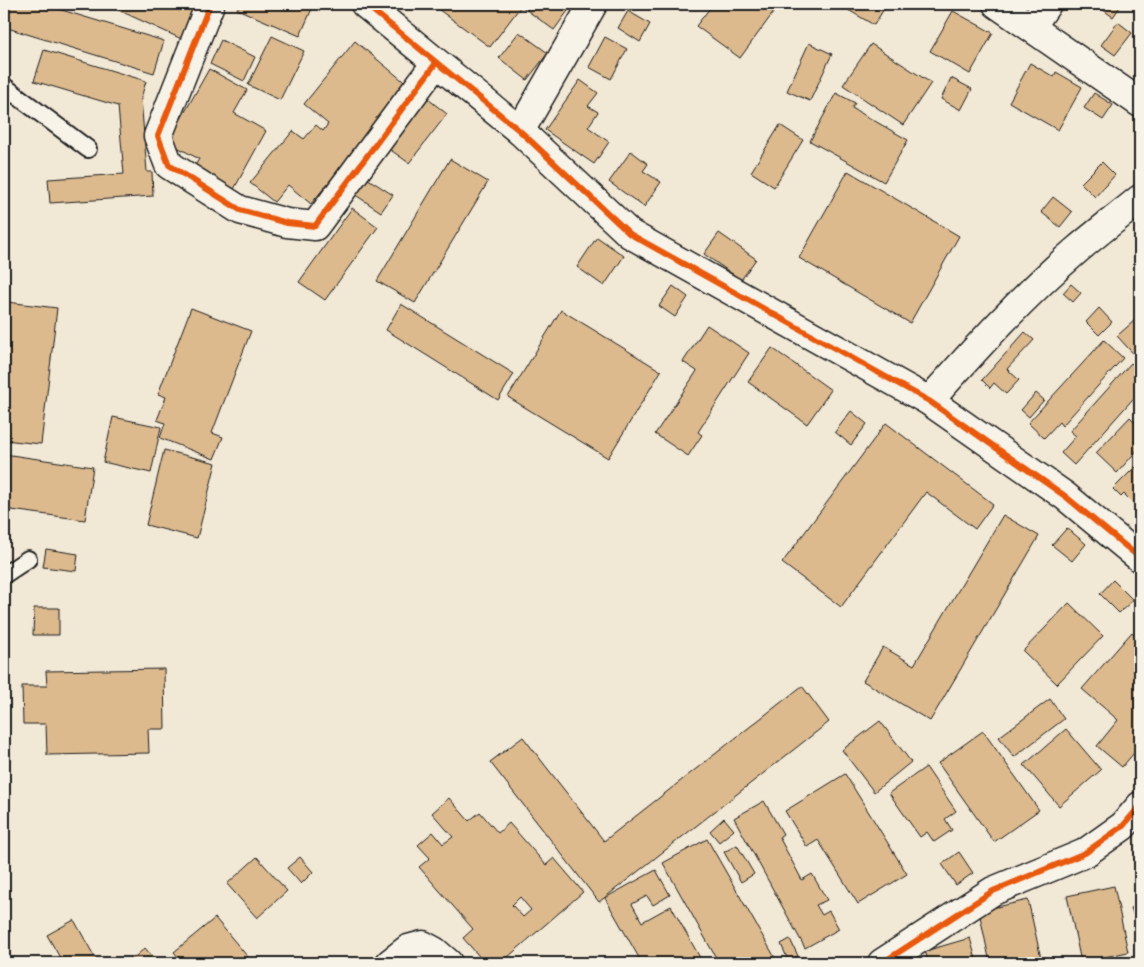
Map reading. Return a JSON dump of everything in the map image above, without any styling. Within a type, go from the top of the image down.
[{"type":"street","points":[[210,4],[158,136],[169,166],[240,210],[288,223],[315,226],[436,63]]},
{"type":"street","points":[[365,4],[520,131],[630,234],[929,401],[1065,496],[1140,558]]},
{"type":"street","points":[[520,131],[593,4]]},
{"type":"street","points":[[997,4],[1140,103]]},
{"type":"street","points":[[1031,27],[1047,4]]},
{"type":"street","points":[[929,401],[978,345],[1024,299],[1078,249],[1140,199]]},
{"type":"street","points":[[882,963],[993,891],[1085,853],[1123,826],[1140,806]]},
{"type":"street","points":[[390,963],[408,949],[423,945],[434,951],[448,963]]},
{"type":"lane","points":[[4,86],[88,148]]},
{"type":"lane","points":[[4,575],[28,559]]},
{"type":"building","points":[[4,4],[42,4],[164,41],[154,73],[4,27]]},
{"type":"building","points":[[105,4],[203,4],[186,41]]},
{"type":"building","points":[[240,4],[314,4],[300,36],[237,9]]},
{"type":"building","points":[[431,4],[573,4],[554,30],[521,6],[490,47]]},
{"type":"building","points":[[713,4],[779,5],[740,58],[696,26]]},
{"type":"building","points":[[838,4],[887,4],[874,25]]},
{"type":"building","points":[[1095,4],[1122,4],[1113,17]]},
{"type":"building","points":[[628,11],[650,24],[640,42],[618,28]]},
{"type":"building","points":[[953,11],[993,33],[970,74],[930,51]]},
{"type":"building","points":[[1118,22],[1132,33],[1115,55],[1101,45]]},
{"type":"building","points":[[519,32],[548,53],[527,80],[499,58]]},
{"type":"building","points":[[272,36],[304,51],[280,100],[248,85]]},
{"type":"building","points":[[605,37],[627,49],[611,79],[589,67]]},
{"type":"building","points":[[221,40],[255,57],[244,81],[210,64]]},
{"type":"building","points":[[355,41],[408,85],[311,204],[288,185],[274,202],[250,183],[293,131],[304,139],[316,125],[323,131],[328,124],[304,104]]},
{"type":"building","points":[[809,43],[832,54],[810,101],[787,91]]},
{"type":"building","points":[[871,44],[931,83],[903,125],[843,85]]},
{"type":"building","points":[[44,50],[146,81],[141,98],[147,172],[152,172],[153,196],[50,203],[48,179],[124,174],[118,106],[34,81]]},
{"type":"building","points":[[1030,63],[1054,77],[1056,72],[1082,87],[1058,130],[1009,102]]},
{"type":"building","points":[[209,69],[247,90],[234,113],[266,131],[234,189],[194,167],[199,159],[168,142]]},
{"type":"building","points":[[951,78],[972,89],[961,110],[941,99]]},
{"type":"building","points":[[580,80],[598,93],[588,106],[598,112],[588,127],[609,142],[594,164],[545,130]]},
{"type":"building","points":[[836,93],[855,103],[852,108],[908,140],[884,182],[810,141]]},
{"type":"building","points":[[1094,93],[1113,105],[1103,120],[1084,108]]},
{"type":"building","points":[[423,95],[447,114],[409,163],[385,146]]},
{"type":"building","points":[[780,125],[803,140],[774,187],[751,172]]},
{"type":"building","points":[[631,151],[648,164],[643,171],[661,182],[644,207],[609,182]]},
{"type":"building","points":[[450,159],[488,182],[415,303],[377,281]]},
{"type":"building","points":[[1102,162],[1115,175],[1095,197],[1081,183]]},
{"type":"building","points":[[848,171],[959,236],[910,323],[799,258]]},
{"type":"building","points":[[362,175],[393,195],[381,212],[351,192]]},
{"type":"building","points":[[1053,197],[1072,212],[1060,227],[1041,212]]},
{"type":"building","points":[[352,208],[378,227],[325,300],[299,282]]},
{"type":"building","points":[[719,233],[756,259],[741,280],[704,254]]},
{"type":"building","points":[[597,237],[624,256],[604,286],[577,267]]},
{"type":"building","points":[[1071,284],[1081,293],[1073,302],[1063,293]]},
{"type":"building","points":[[673,286],[688,297],[675,317],[659,306]]},
{"type":"building","points":[[7,302],[57,308],[41,444],[4,440],[4,329]]},
{"type":"building","points":[[401,304],[514,374],[498,400],[386,330]]},
{"type":"building","points":[[191,308],[251,331],[212,433],[223,437],[214,459],[160,438],[165,423],[157,420],[166,397],[158,394]]},
{"type":"building","points":[[1099,308],[1112,322],[1099,335],[1086,322]]},
{"type":"building","points":[[561,310],[661,371],[608,458],[508,397]]},
{"type":"building","points":[[1135,320],[1140,326],[1140,361],[1117,336]]},
{"type":"building","points":[[707,325],[749,353],[698,432],[702,435],[688,456],[655,434],[697,371],[683,362]]},
{"type":"building","points":[[1025,332],[1034,340],[1007,369],[1019,380],[1006,394],[994,383],[990,388],[982,380]]},
{"type":"building","points":[[1104,340],[1123,358],[1062,426],[1059,422],[1044,438],[1028,423]]},
{"type":"building","points":[[772,348],[831,390],[807,424],[748,382]]},
{"type":"building","points":[[1131,363],[1140,371],[1140,391],[1074,465],[1061,453],[1076,436],[1070,431]]},
{"type":"building","points":[[1036,393],[1044,400],[1029,417],[1021,410]]},
{"type":"building","points":[[851,411],[867,424],[851,445],[835,432]]},
{"type":"building","points":[[113,417],[161,427],[151,473],[103,462]]},
{"type":"building","points":[[1130,417],[1140,427],[1140,447],[1117,473],[1096,453]]},
{"type":"building","points":[[886,423],[993,504],[975,529],[926,492],[841,607],[782,563]]},
{"type":"building","points":[[164,450],[216,463],[197,538],[146,525]]},
{"type":"building","points":[[4,454],[93,467],[85,520],[4,509]]},
{"type":"building","points":[[1135,467],[1140,472],[1140,500],[1135,505],[1124,494],[1121,497],[1113,489]]},
{"type":"building","points":[[1003,515],[1039,536],[930,721],[863,681],[883,647],[914,665]]},
{"type":"building","points":[[1067,528],[1086,544],[1072,561],[1052,545]]},
{"type":"building","points":[[46,549],[78,554],[76,571],[43,567]]},
{"type":"building","points":[[1113,580],[1133,600],[1119,613],[1100,594]]},
{"type":"building","points":[[1069,603],[1103,636],[1057,684],[1023,651]]},
{"type":"building","points":[[34,608],[59,608],[59,635],[33,635]]},
{"type":"building","points":[[1132,632],[1140,640],[1140,746],[1122,767],[1097,746],[1118,720],[1082,689]]},
{"type":"building","points":[[164,669],[165,729],[148,729],[149,753],[47,755],[46,724],[23,724],[22,686],[47,686],[46,671]]},
{"type":"building","points":[[802,686],[829,722],[599,902],[490,762],[523,737],[604,841]]},
{"type":"building","points":[[1050,699],[1064,719],[1014,757],[999,737]]},
{"type":"building","points":[[880,721],[911,762],[874,792],[842,750]]},
{"type":"building","points":[[1066,729],[1101,770],[1059,806],[1024,765]]},
{"type":"building","points":[[983,731],[1039,810],[994,842],[938,763]]},
{"type":"building","points":[[926,767],[956,811],[945,819],[952,830],[934,842],[927,832],[920,837],[889,793]]},
{"type":"building","points":[[845,774],[907,874],[858,904],[818,840],[807,847],[785,811]]},
{"type":"building","points":[[449,798],[469,821],[480,812],[498,833],[509,823],[546,865],[554,858],[583,892],[501,963],[485,963],[463,938],[473,929],[419,867],[430,858],[418,845],[433,832],[443,844],[453,837],[432,813]],"holes":[[[520,897],[531,910],[523,917],[512,905]]]},
{"type":"building","points":[[764,801],[783,834],[779,837],[802,880],[812,874],[827,900],[816,905],[822,915],[829,911],[839,929],[805,948],[734,818]]},
{"type":"building","points":[[724,818],[734,830],[719,842],[710,831]]},
{"type":"building","points":[[707,839],[778,963],[719,963],[663,863]]},
{"type":"building","points":[[737,845],[754,874],[741,882],[724,852]]},
{"type":"building","points":[[959,852],[973,873],[956,885],[942,864]]},
{"type":"building","points":[[257,857],[287,891],[257,918],[227,884]]},
{"type":"building","points":[[300,857],[313,872],[301,884],[287,868]]},
{"type":"building","points":[[656,870],[670,895],[653,905],[647,896],[632,904],[642,922],[671,906],[703,963],[642,963],[605,898]]},
{"type":"building","points":[[1114,886],[1128,952],[1081,962],[1067,896]]},
{"type":"building","points":[[1028,900],[1042,963],[990,963],[979,911]]},
{"type":"building","points":[[1140,904],[1140,932],[1131,908]]},
{"type":"building","points":[[215,918],[253,963],[183,963],[174,952]]},
{"type":"building","points":[[74,920],[98,963],[63,963],[47,935]]},
{"type":"building","points":[[970,938],[977,963],[929,963],[925,951]]},
{"type":"building","points":[[790,939],[798,956],[788,960],[781,944]]},
{"type":"building","points":[[145,948],[158,963],[128,963]]},
{"type":"cycle path","points":[[210,4],[158,136],[169,165],[240,210],[287,223],[315,226],[436,63]]},
{"type":"cycle path","points":[[365,4],[520,131],[630,234],[929,401],[1065,496],[1140,558]]},
{"type":"cycle path","points":[[882,963],[993,891],[1085,853],[1123,826],[1140,806]]}]
